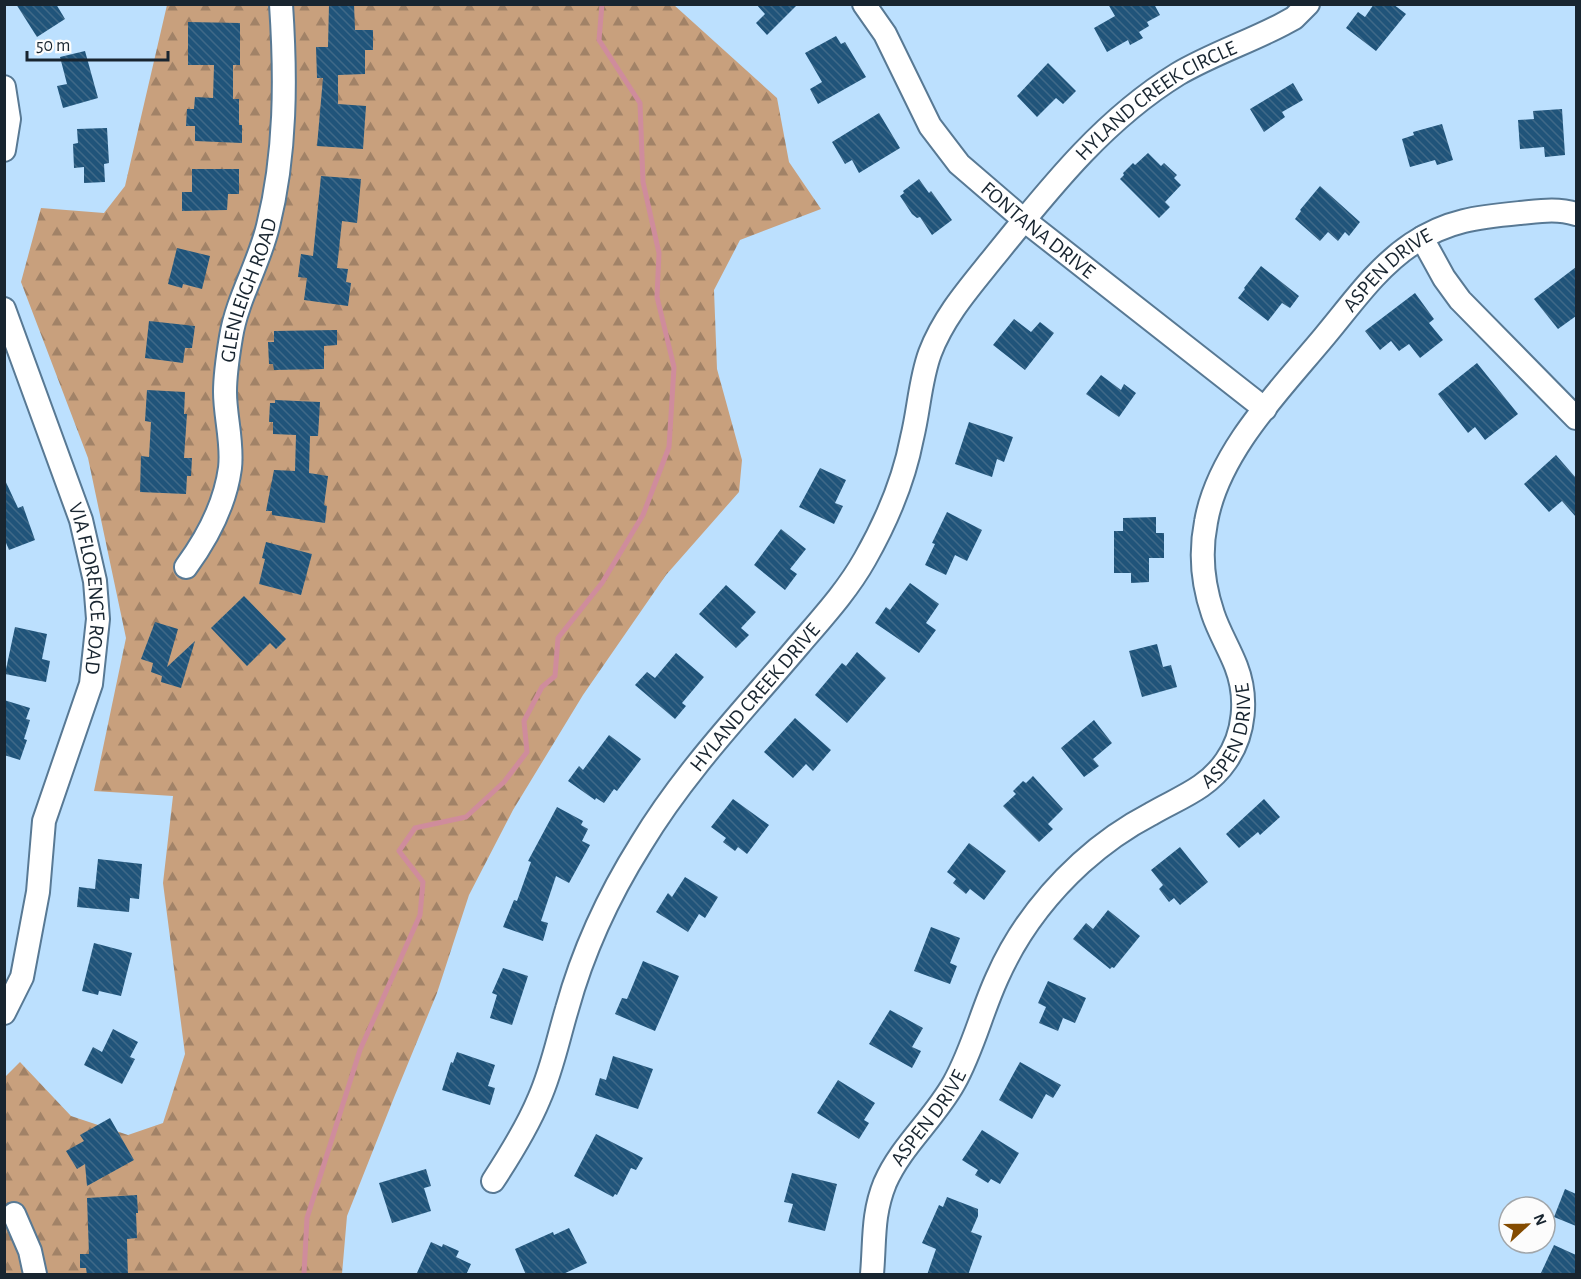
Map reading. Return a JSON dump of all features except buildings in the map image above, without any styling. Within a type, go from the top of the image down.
[{"type":"street","name":"GLENLEIGH ROAD","points":[[186,567],[205,542],[223,501],[230,468],[230,425],[225,392],[227,360],[233,328],[268,226],[281,154],[284,105],[281,4]]},
{"type":"street","name":"FONTANA DRIVE","points":[[864,4],[885,34],[930,126],[944,146],[973,178],[1265,409]]},
{"type":"street","name":"HYLAND CREEK CIRCLE","points":[[1024,220],[1083,150],[1147,95],[1179,73],[1211,56],[1283,24],[1308,4]]},
{"type":"street","points":[[4,87],[9,119],[4,150]]},
{"type":"street","name":"ASPEN DRIVE","points":[[872,1275],[873,1226],[885,1184],[893,1167],[940,1106],[953,1085],[969,1054],[997,978],[1023,930],[1040,907],[1080,864],[1127,827],[1196,791],[1212,778],[1237,743],[1243,714],[1242,684],[1211,608],[1204,569],[1203,544],[1213,494],[1238,446],[1265,409],[1376,274],[1422,238],[1451,224],[1471,218],[1550,209],[1576,214]]},
{"type":"street","name":"HYLAND CREEK DRIVE","points":[[494,1181],[517,1144],[540,1098],[576,980],[607,905],[621,878],[652,825],[678,789],[828,612],[862,564],[887,514],[906,463],[923,376],[938,335],[949,315],[1024,220]]},
{"type":"street","points":[[1422,238],[1444,278],[1460,300],[1576,418]]},
{"type":"street","name":"VIA FLORENCE ROAD","points":[[4,309],[81,520],[95,580],[98,620],[91,684],[44,821],[38,892],[22,977],[4,1013]]},
{"type":"street","points":[[14,1214],[30,1251],[35,1275]]},
{"type":"green space","points":[[167,5],[674,5],[777,98],[789,162],[821,209],[740,240],[714,290],[717,369],[742,460],[739,492],[666,575],[583,695],[513,810],[469,895],[437,993],[347,1216],[342,1274],[5,1274],[4,1078],[20,1062],[71,1116],[128,1135],[163,1123],[185,1054],[163,883],[173,796],[94,791],[126,638],[88,458],[21,282],[41,208],[104,213],[125,186]]},
{"type":"waterway","points":[[304,1274],[307,1218],[360,1050],[420,915],[423,882],[399,851],[415,828],[466,817],[504,782],[527,752],[524,721],[542,687],[555,676],[558,638],[602,583],[643,515],[669,447],[674,367],[657,297],[659,253],[643,182],[640,103],[599,40],[602,4]]}]
